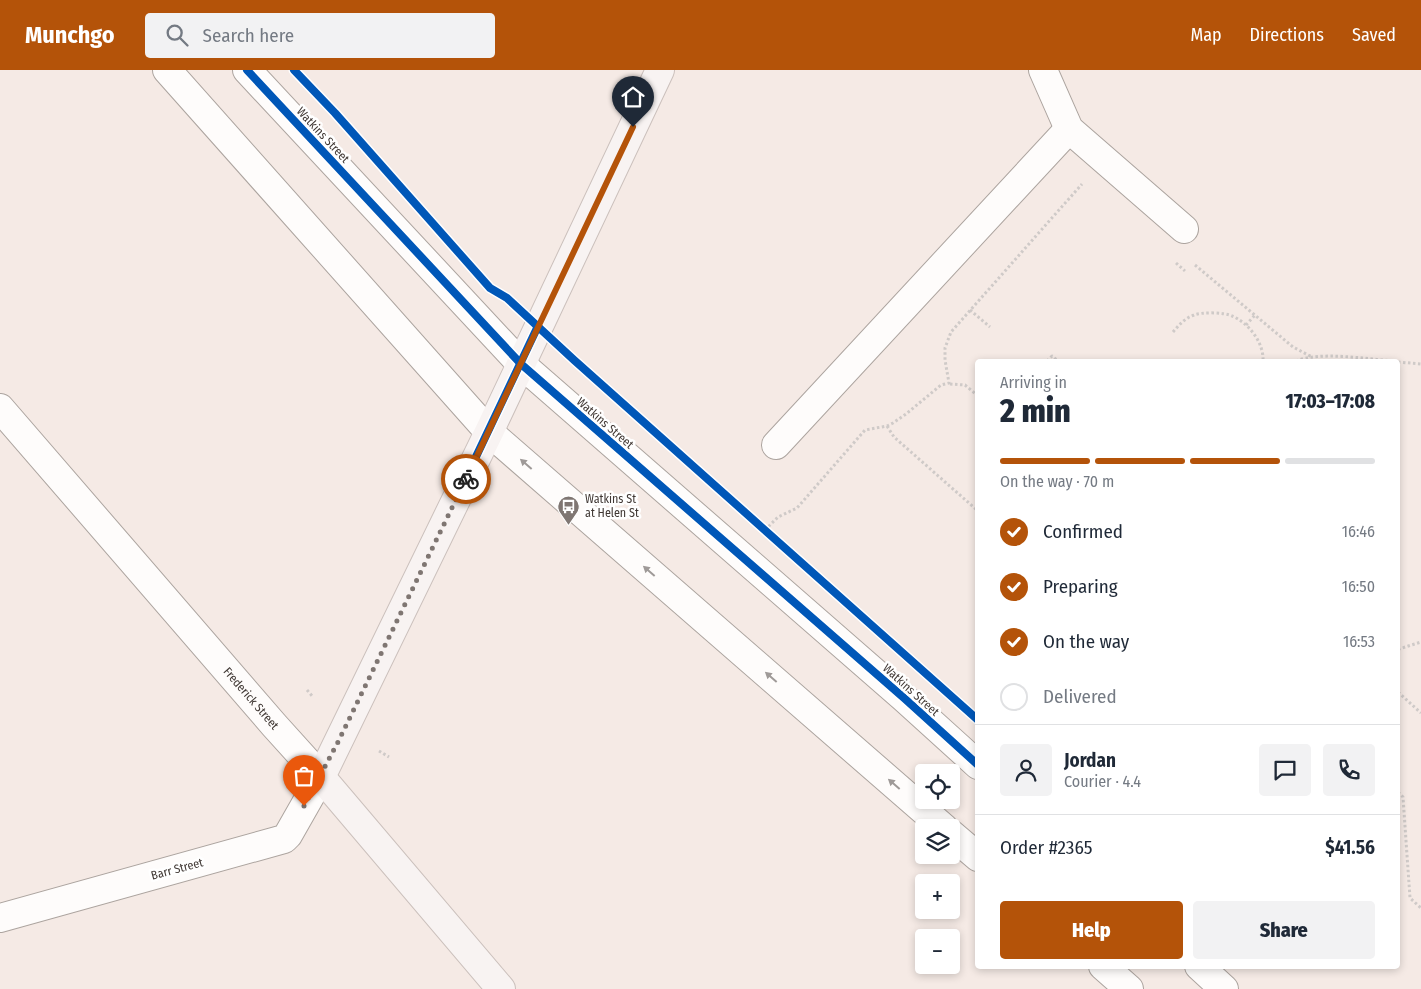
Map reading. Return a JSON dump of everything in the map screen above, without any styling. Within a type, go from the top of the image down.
[{"type":"main road","points":[[321,777],[489,432],[660,70]]},
{"type":"main road","name":"Frederick Street","points":[[321,777],[501,989]]},
{"type":"street","points":[[167,70],[489,432],[934,819]]},
{"type":"street","name":"Watkins Street","points":[[247,70],[521,364],[904,698],[975,762]]},
{"type":"street","points":[[1046,77],[1069,129],[1184,229]]},
{"type":"street","points":[[776,445],[1069,129]]},
{"type":"street","name":"Frederick Street","points":[[0,408],[321,777]]},
{"type":"street","name":"Barr Street","points":[[0,918],[284,840],[321,777]]},
{"type":"street","points":[[960,842],[975,854]]},
{"type":"street","points":[[1107,969],[1130,989]]},
{"type":"street","points":[[1202,969],[1224,989]]},
{"type":"path","points":[[950,384],[945,360],[945,348],[951,332],[1083,183]]},
{"type":"path","points":[[1171,258],[1185,271]]},
{"type":"path","points":[[1195,265],[1293,347],[1312,357]]},
{"type":"path","points":[[970,310],[990,326]]},
{"type":"path","points":[[1173,332],[1186,319],[1195,314],[1232,315],[1246,325],[1257,337],[1263,359]]},
{"type":"path","points":[[1246,325],[1254,315]]},
{"type":"path","points":[[1301,359],[1321,356],[1364,359]]},
{"type":"path","points":[[1400,362],[1421,364]]},
{"type":"path","points":[[765,530],[778,516],[798,508],[865,430],[887,426],[906,414],[941,385],[965,385],[975,393]]},
{"type":"path","points":[[887,426],[894,437],[975,509]]},
{"type":"path","points":[[758,524],[772,536]]},
{"type":"path","points":[[1400,647],[1421,642]]},
{"type":"path","points":[[307,690],[313,697]]},
{"type":"path","points":[[1400,694],[1421,712]]},
{"type":"path","points":[[379,751],[389,758]]},
{"type":"path","points":[[1400,794],[1403,797],[1410,898],[1421,908]]},
{"type":"cycle path","points":[[247,70],[521,364],[904,698],[975,762]]},
{"type":"cycle path","points":[[294,70],[335,113],[490,288],[507,298],[975,717]]},
{"type":"cycle path","points":[[464,482],[538,326]]},
{"type":"way so far","points":[[304,806],[321,777],[466,479]]},
{"type":"place","name":"Watkins St at Helen St","points":[[569,525]]},
{"type":"route","points":[[466,479],[633,127]]}]
